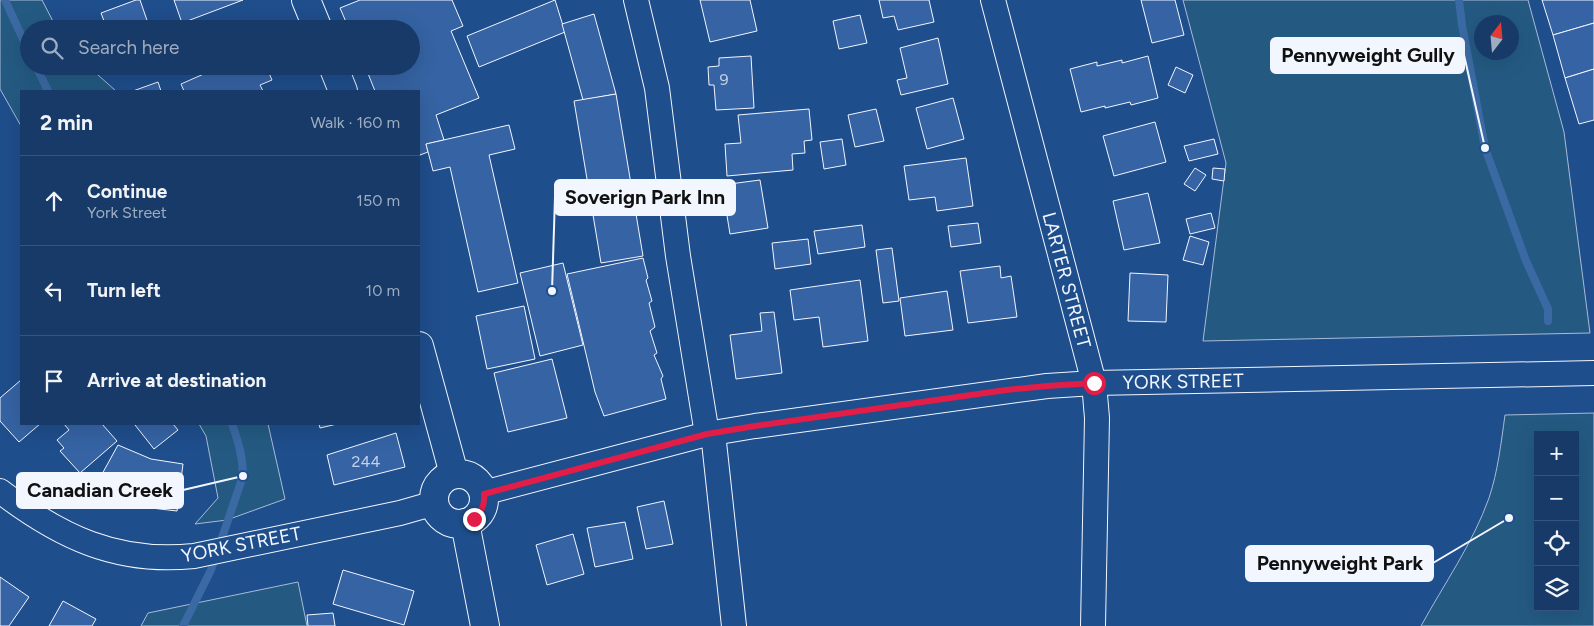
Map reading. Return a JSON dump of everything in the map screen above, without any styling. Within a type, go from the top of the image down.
[{"type":"main road","points":[[306,0],[314,20]]},
{"type":"main road","points":[[337,75],[343,90]]},
{"type":"main road","points":[[420,350],[454,474]]},
{"type":"main road","points":[[454,474],[470,477],[478,484],[484,494],[484,503],[480,512],[474,519],[465,523],[445,520],[438,513],[435,503],[438,485],[445,478],[454,474]]},
{"type":"main road","points":[[465,523],[486,626]]},
{"type":"street","points":[[636,0],[657,88],[678,256],[710,434],[734,626]]},
{"type":"street","name":"LARTER STREET","points":[[993,0],[1094,383],[1097,418],[1093,626]]},
{"type":"street","name":"YORK STREET","points":[[484,494],[710,434],[1006,390],[1094,383],[1594,373]]},
{"type":"street","name":"YORK STREET","points":[[0,491],[32,514],[82,540],[115,552],[144,557],[194,556],[400,513],[435,503]]},
{"type":"shaded area","points":[[0,0],[42,0],[52,20],[20,20],[20,75],[98,75],[115,90],[20,90],[20,124],[0,89]]},
{"type":"shaded area","points":[[1183,0],[1528,0],[1564,132],[1590,333],[1203,341],[1226,163]]},
{"type":"shaded area","points":[[1594,413],[1594,626],[1421,626],[1475,531],[1489,498],[1499,457],[1505,415]]},
{"type":"shaded area","points":[[200,425],[268,425],[285,499],[227,520],[195,524],[218,498],[206,436]]},
{"type":"shaded area","points":[[298,582],[307,626],[141,626],[148,613]]},
{"type":"building","points":[[140,0],[147,20],[104,20],[101,13]]},
{"type":"building","points":[[174,0],[243,0],[190,20],[181,20]]},
{"type":"building","points":[[360,0],[452,0],[463,26],[451,31],[479,98],[436,115],[444,140],[426,144],[428,152],[420,155],[420,90],[375,90],[369,75],[420,75],[420,20],[345,20],[340,8]]},
{"type":"building","points":[[555,0],[565,32],[479,67],[467,36]]},
{"type":"building","points":[[700,0],[750,0],[757,31],[710,42]]},
{"type":"building","points":[[879,0],[929,0],[934,22],[898,30],[894,16],[883,18]]},
{"type":"building","points":[[1141,0],[1175,0],[1184,35],[1152,43]]},
{"type":"building","points":[[1542,0],[1594,0],[1594,23],[1553,35]]},
{"type":"building","points":[[594,14],[616,94],[583,100],[562,24]]},
{"type":"building","points":[[860,15],[867,43],[839,49],[833,21]]},
{"type":"building","points":[[1594,23],[1594,69],[1565,78],[1553,35]]},
{"type":"building","points":[[938,38],[948,84],[901,95],[897,80],[907,78],[900,48]]},
{"type":"building","points":[[751,56],[754,108],[716,110],[714,85],[709,85],[708,67],[719,66],[719,58]]},
{"type":"building","points":[[1148,56],[1158,98],[1131,105],[1130,102],[1081,112],[1070,69],[1097,62],[1097,66],[1122,60],[1122,63]]},
{"type":"building","points":[[1176,67],[1193,75],[1185,93],[1168,85]]},
{"type":"building","points":[[1594,69],[1594,120],[1579,124],[1565,78]]},
{"type":"building","points":[[202,75],[270,75],[272,80],[260,85],[262,90],[184,90],[181,84]]},
{"type":"building","points":[[158,82],[161,90],[136,90]]},
{"type":"building","points":[[616,94],[643,256],[601,263],[574,101]]},
{"type":"building","points":[[953,98],[964,139],[927,149],[916,108]]},
{"type":"building","points":[[809,109],[812,140],[804,141],[805,153],[792,154],[793,170],[727,176],[725,144],[741,143],[738,115]]},
{"type":"building","points":[[876,109],[884,141],[855,147],[848,115]]},
{"type":"building","points":[[1155,122],[1166,162],[1114,176],[1103,136]]},
{"type":"building","points":[[509,125],[515,149],[489,155],[518,283],[478,292],[450,167],[433,171],[426,144]]},
{"type":"building","points":[[842,139],[846,165],[824,169],[820,142]]},
{"type":"building","points":[[1214,139],[1218,154],[1189,161],[1184,146]]},
{"type":"building","points":[[966,158],[973,206],[937,211],[935,197],[909,200],[904,166]]},
{"type":"building","points":[[1195,168],[1206,175],[1195,191],[1184,184]]},
{"type":"building","points":[[1213,168],[1225,169],[1224,181],[1212,179]]},
{"type":"building","points":[[760,180],[768,228],[730,234],[722,185]]},
{"type":"building","points":[[1148,193],[1160,243],[1124,250],[1113,201]]},
{"type":"building","points":[[1211,213],[1215,228],[1190,234],[1186,219]]},
{"type":"building","points":[[978,223],[981,243],[951,247],[948,226]]},
{"type":"building","points":[[862,225],[865,247],[818,254],[814,231]]},
{"type":"building","points":[[1190,236],[1209,242],[1203,265],[1183,260]]},
{"type":"building","points":[[808,239],[811,264],[775,269],[772,243]]},
{"type":"building","points":[[892,248],[899,301],[883,303],[876,250]]},
{"type":"building","points":[[643,258],[648,278],[646,280],[652,301],[649,303],[655,327],[650,331],[657,353],[654,355],[663,376],[661,379],[666,399],[604,416],[595,392],[567,274]]},
{"type":"building","points":[[563,263],[583,345],[540,356],[520,273]]},
{"type":"building","points":[[1000,266],[1001,278],[1011,276],[1017,317],[968,323],[960,271]]},
{"type":"building","points":[[1130,273],[1168,275],[1166,322],[1128,321]]},
{"type":"building","points":[[860,280],[868,341],[823,347],[819,317],[794,320],[790,290]]},
{"type":"building","points":[[947,291],[953,330],[905,336],[900,298]]},
{"type":"building","points":[[524,306],[535,359],[487,369],[476,316]]},
{"type":"building","points":[[774,312],[782,373],[736,379],[730,335],[762,331],[760,313]]},
{"type":"building","points":[[552,359],[567,418],[508,432],[494,373]]},
{"type":"building","points":[[20,381],[20,425],[39,425],[19,442],[0,421],[0,398]]},
{"type":"building","points":[[65,425],[103,425],[117,441],[80,473],[60,451],[64,448],[57,440],[69,430]]},
{"type":"building","points":[[135,425],[174,425],[178,430],[154,449]]},
{"type":"building","points":[[319,425],[333,425],[320,428]]},
{"type":"building","points":[[396,433],[405,467],[334,485],[327,455]]},
{"type":"building","points":[[118,445],[151,459],[183,464],[177,511],[134,506],[96,485]]},
{"type":"building","points":[[664,501],[673,544],[646,549],[637,507]]},
{"type":"building","points":[[625,522],[633,559],[595,567],[587,528]]},
{"type":"building","points":[[573,534],[584,574],[547,585],[536,545]]},
{"type":"building","points":[[343,570],[414,591],[404,625],[333,604]]},
{"type":"building","points":[[0,577],[29,597],[9,626],[0,626]]},
{"type":"building","points":[[63,601],[96,619],[92,626],[49,626]]},
{"type":"building","points":[[333,613],[335,626],[308,626],[307,615]]},
{"type":"waterway","points":[[5,0],[20,32]]},
{"type":"waterway","points":[[1459,0],[1485,148],[1526,261],[1548,309],[1548,321]]},
{"type":"waterway","points":[[40,75],[48,90]]},
{"type":"waterway","points":[[183,626],[211,570],[243,476],[240,449],[232,425]]},
{"type":"place","name":"Pennyweight Gully","points":[[1485,148]]},
{"type":"place","name":"Soverign Park Inn","points":[[552,291]]},
{"type":"place","name":"Canadian Creek","points":[[243,476]]},
{"type":"place","name":"Pennyweight Park","points":[[1509,518]]},
{"type":"route","points":[[474,519],[484,503],[484,494],[707,434],[1006,390],[1094,383]]}]
